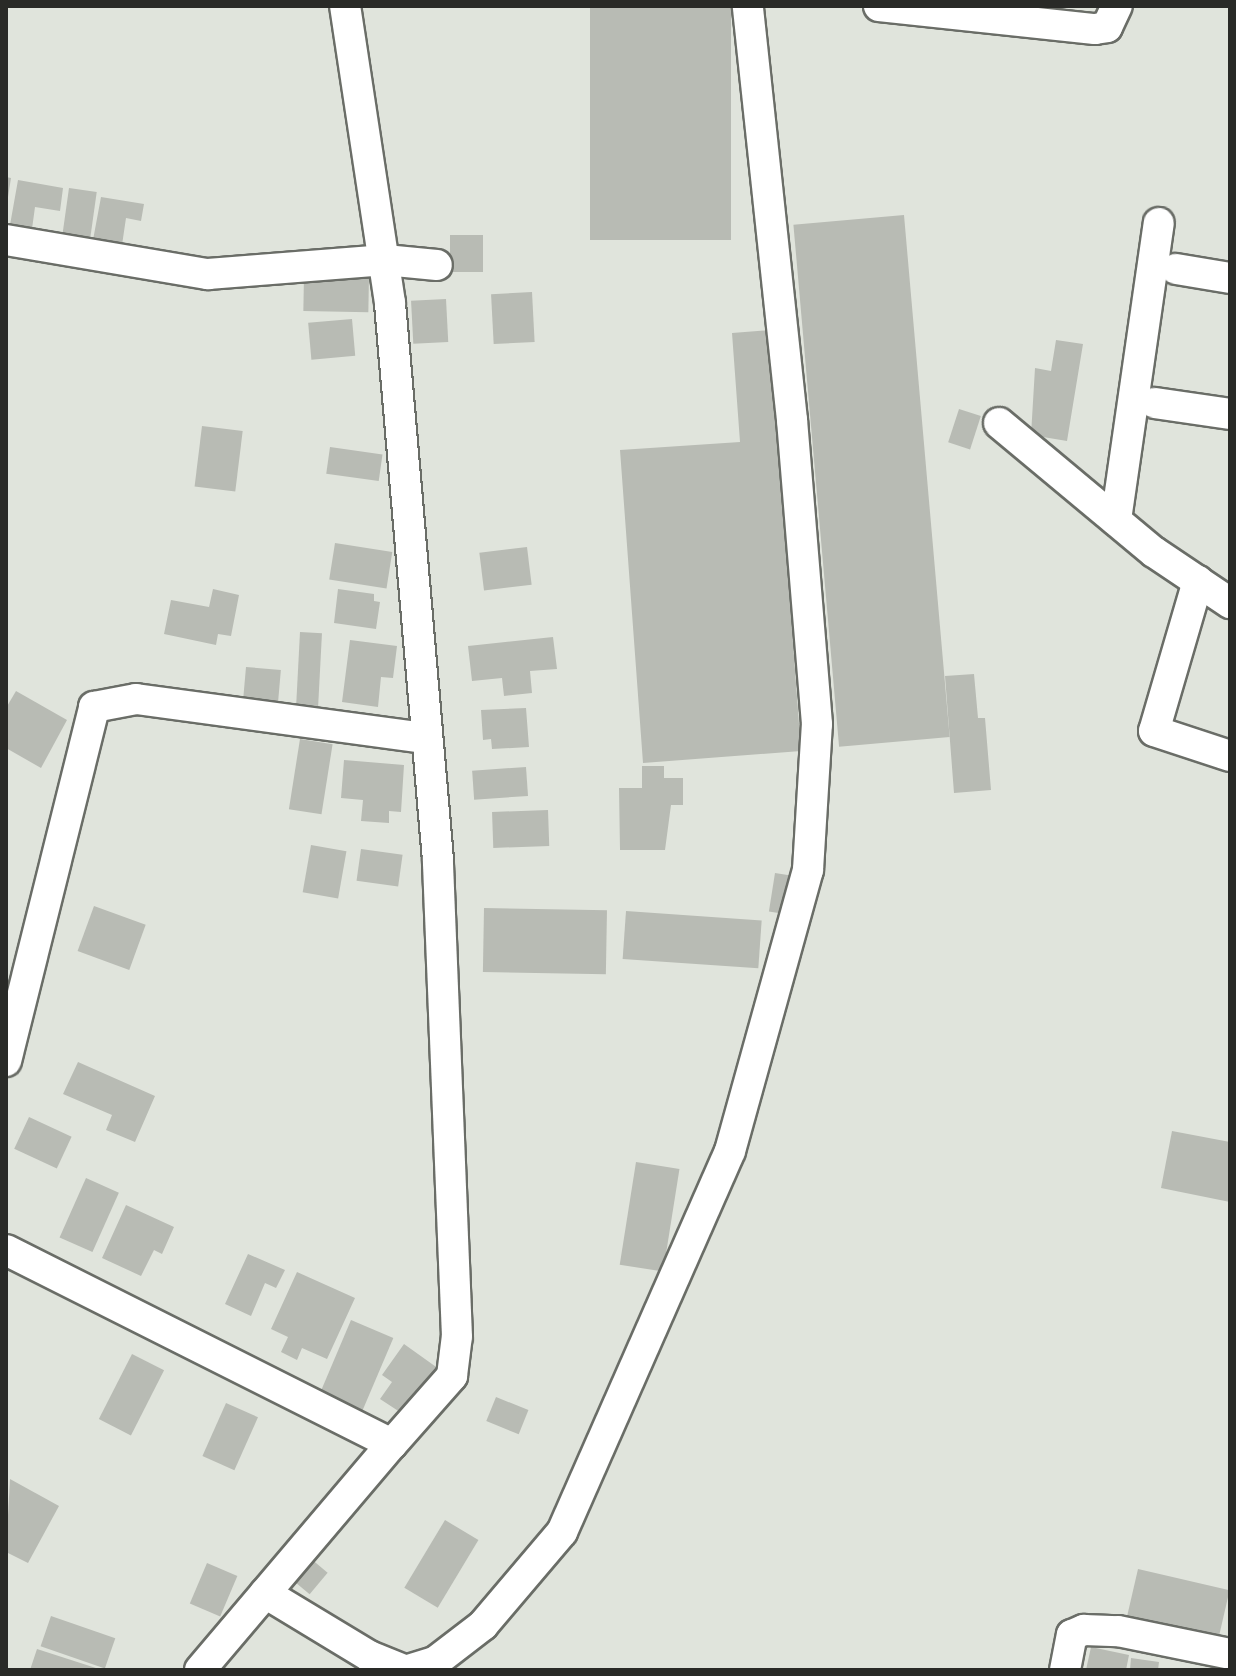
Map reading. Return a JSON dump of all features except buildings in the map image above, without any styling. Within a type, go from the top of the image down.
[{"type":"street","points":[[200,1670],[452,1376],[457,1355],[446,986],[385,260],[345,6]]},
{"type":"street","points":[[265,1593],[369,1656],[406,1670],[435,1662],[483,1625],[562,1532],[730,1151],[808,870],[817,724],[792,420],[748,6]]},
{"type":"street","points":[[879,6],[1095,29],[1107,27],[1117,6]]},
{"type":"street","points":[[1116,520],[1159,223]]},
{"type":"street","points":[[6,240],[208,274],[385,260],[437,265]]},
{"type":"street","points":[[1176,269],[1230,278]]},
{"type":"street","points":[[1155,403],[1230,414]]},
{"type":"street","points":[[999,423],[1116,520],[1230,603]]},
{"type":"street","points":[[1198,581],[1154,731],[1230,756]]},
{"type":"street","points":[[6,1061],[94,707],[136,699],[425,738]]},
{"type":"street","points":[[6,1250],[392,1444]]},
{"type":"street","points":[[1065,1670],[1072,1635],[1084,1630],[1118,1631],[1230,1654]]}]
